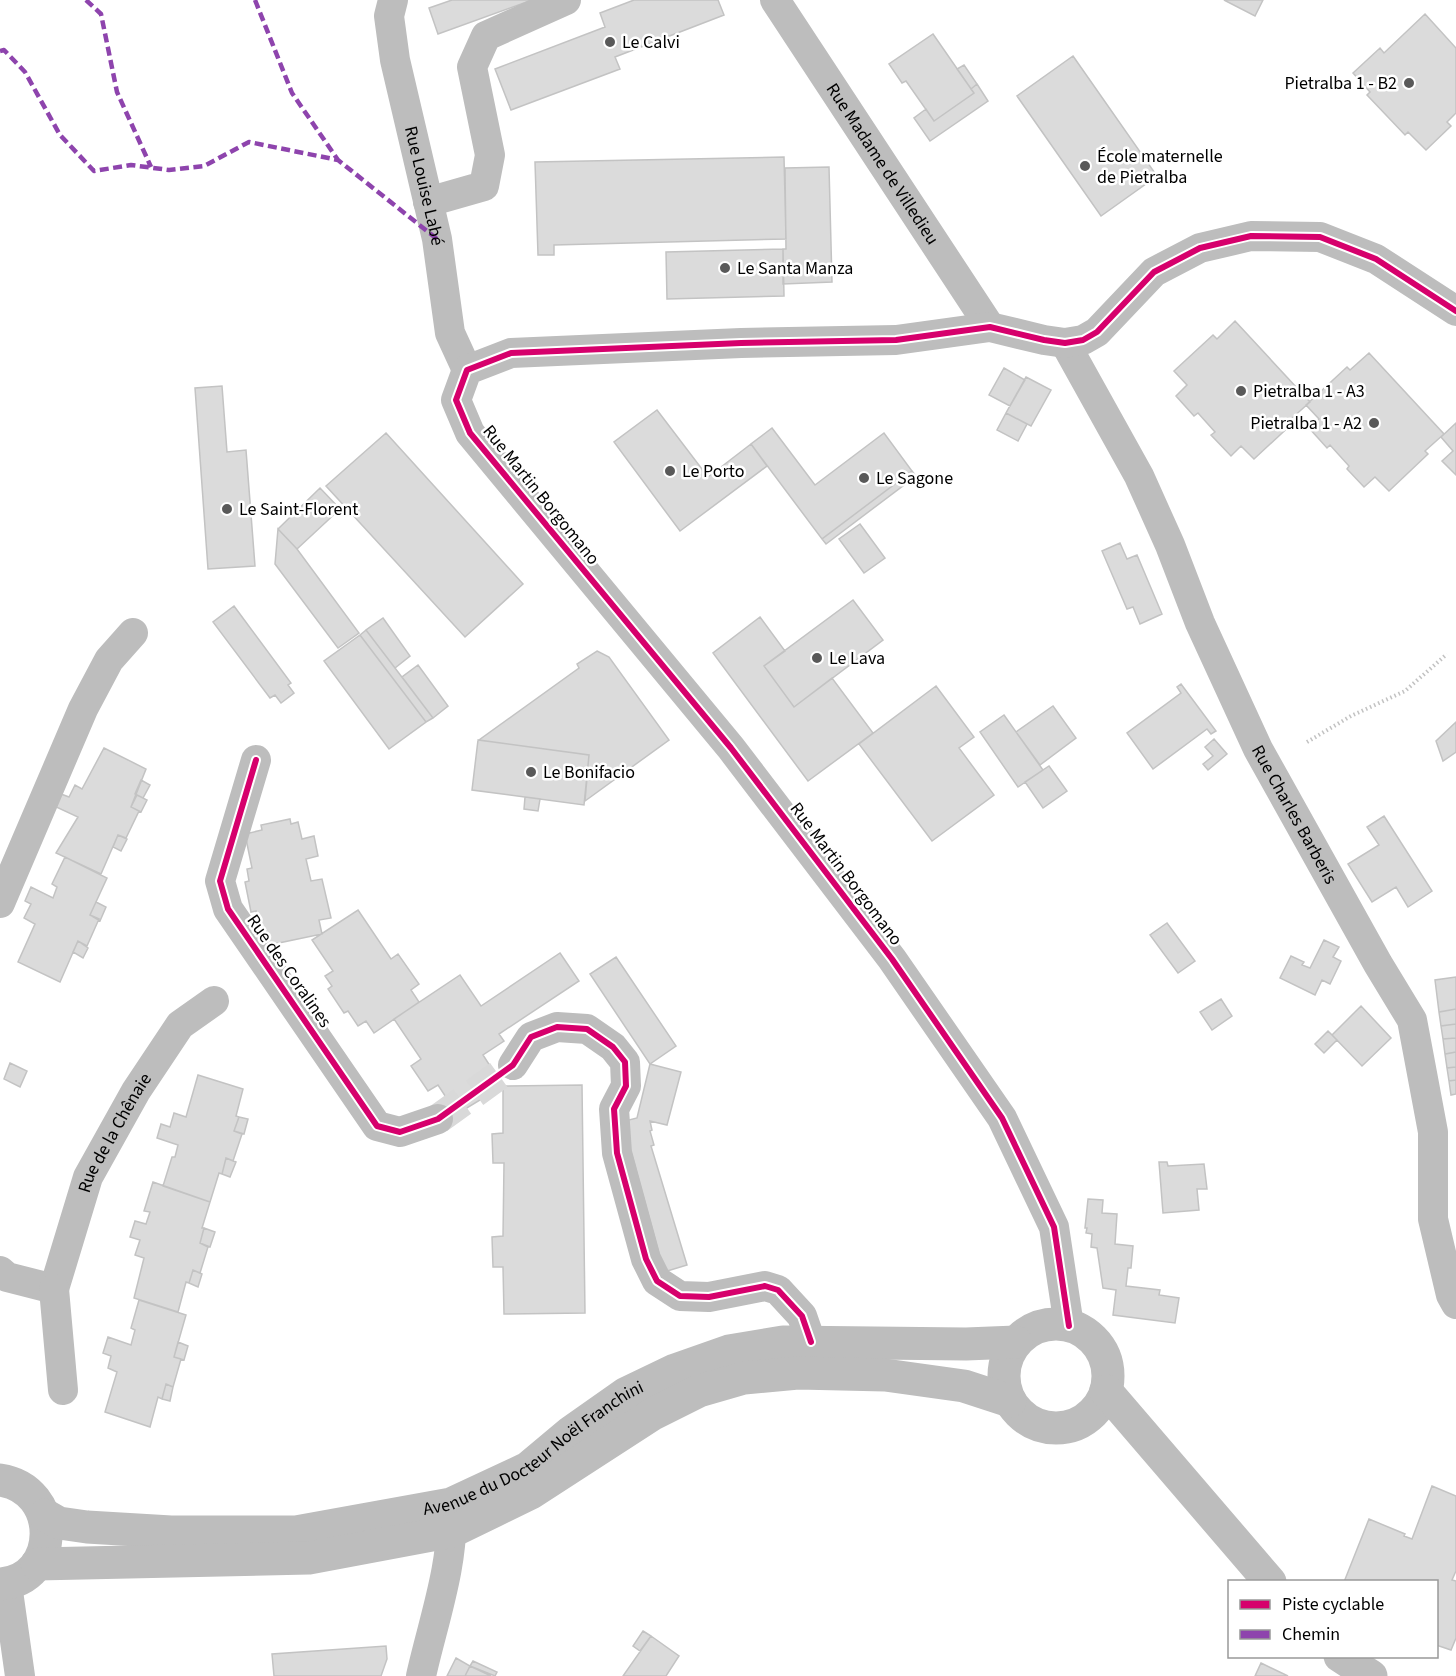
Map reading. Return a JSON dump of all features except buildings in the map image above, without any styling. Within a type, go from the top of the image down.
[{"type":"main road","points":[[1055,1324],[1069,1326],[1084,1333],[1097,1344],[1105,1359],[1108,1375],[1106,1392],[1098,1407],[1085,1419],[1070,1427],[1052,1428],[1035,1424],[1021,1415],[1010,1401],[1004,1370],[1008,1355],[1016,1342],[1028,1332],[1041,1326],[1055,1324]]},
{"type":"main road","name":"Avenue du Docteur Noël Franchini","points":[[45,1515],[59,1522],[87,1527],[171,1532],[296,1532],[452,1518],[528,1468],[571,1432],[625,1395],[675,1370],[729,1351],[783,1342],[966,1344],[1016,1342]]},
{"type":"main road","name":"Avenue du Docteur Noël Franchini","points":[[37,1564],[309,1558],[531,1493],[653,1414],[699,1391],[744,1378],[798,1373],[885,1375],[964,1386],[1010,1401]]},
{"type":"main road","points":[[1106,1392],[1269,1580]]},
{"type":"main road","points":[[0,1480],[10,1481],[25,1489],[37,1501],[45,1515],[48,1532],[45,1549],[37,1564],[24,1576],[4,1584]]},
{"type":"street","name":"Rue Louise Labé","points":[[393,0],[389,16],[394,60],[437,239],[450,333],[467,370]]},
{"type":"street","points":[[428,202],[484,186],[490,155],[472,67],[486,36],[566,0]]},
{"type":"street","name":"Rue Madame de Villedieu","points":[[775,0],[990,327]]},
{"type":"street","points":[[467,370],[511,353],[741,343],[896,340],[990,327],[1065,343],[1083,340],[1097,332],[1154,272],[1200,248],[1251,236],[1320,237],[1376,259],[1456,311]]},
{"type":"street","name":"Rue Charles Barberis","points":[[1065,343],[1139,476],[1170,545],[1200,623],[1258,749],[1366,944],[1413,1020],[1433,1132],[1433,1220],[1451,1294],[1456,1304]]},
{"type":"street","name":"Rue Martin Borgomano","points":[[467,370],[456,400],[470,433],[731,748],[892,959],[1002,1118],[1054,1227],[1069,1326]]},
{"type":"street","points":[[0,903],[83,709],[109,660],[133,633]]},
{"type":"street","name":"Rue des Coralines","points":[[256,760],[220,881],[228,909],[377,1125],[400,1132],[438,1119]]},
{"type":"street","name":"Rue de la Chênaie","points":[[63,1390],[54,1289],[88,1178],[136,1091],[180,1025],[214,1001]]},
{"type":"street","points":[[513,1065],[531,1037],[557,1027],[586,1029],[613,1047],[625,1062],[626,1086],[614,1109],[617,1153],[646,1259],[657,1281],[680,1296],[709,1297],[765,1286],[778,1290],[802,1316],[811,1342]]},
{"type":"street","points":[[0,1271],[7,1277],[54,1289]]},
{"type":"street","points":[[421,1676],[446,1572],[452,1518]]},
{"type":"street","points":[[4,1584],[20,1676]]},
{"type":"path","points":[[1306,742],[1351,716],[1405,691],[1447,654]]},
{"type":"tunnel","points":[[438,1119],[513,1065]]},
{"type":"marked path","points":[[86,0],[101,14],[117,92],[151,167]]},
{"type":"marked path","points":[[255,0],[292,93],[338,160]]},
{"type":"marked path","points":[[0,51],[4,50],[25,72],[60,135],[94,171],[131,165],[169,170],[204,166],[249,142],[338,160],[437,239]]},
{"type":"cycle path","points":[[1069,1326],[1054,1227],[1002,1118],[892,959],[731,748],[470,433],[456,400],[467,370],[511,353],[741,343],[896,340],[990,327],[1065,343],[1083,340],[1097,332],[1154,272],[1200,248],[1251,236],[1320,237],[1376,259],[1456,311]]},
{"type":"cycle path","points":[[256,760],[220,881],[228,909],[377,1126],[400,1132],[438,1119],[513,1065],[531,1037],[557,1027],[587,1029],[613,1047],[625,1062],[626,1086],[614,1109],[617,1153],[646,1259],[657,1281],[680,1296],[709,1297],[765,1286],[778,1290],[802,1316],[811,1342]]},
{"type":"place","name":"Le Calvi","points":[[610,42]]},
{"type":"place","name":"Pietralba 1 - B2","points":[[1409,83]]},
{"type":"place","name":"École maternelle de Pietralba","points":[[1085,166]]},
{"type":"place","name":"Le Santa Manza","points":[[725,268]]},
{"type":"place","name":"Pietralba 1 - A3","points":[[1241,391]]},
{"type":"place","name":"Pietralba 1 - A2","points":[[1374,423]]},
{"type":"place","name":"Le Porto","points":[[670,471]]},
{"type":"place","name":"Le Sagone","points":[[864,478]]},
{"type":"place","name":"Le Saint-Florent","points":[[227,509]]},
{"type":"place","name":"Le Lava","points":[[817,658]]},
{"type":"place","name":"Le Bonifacio","points":[[531,772]]}]
